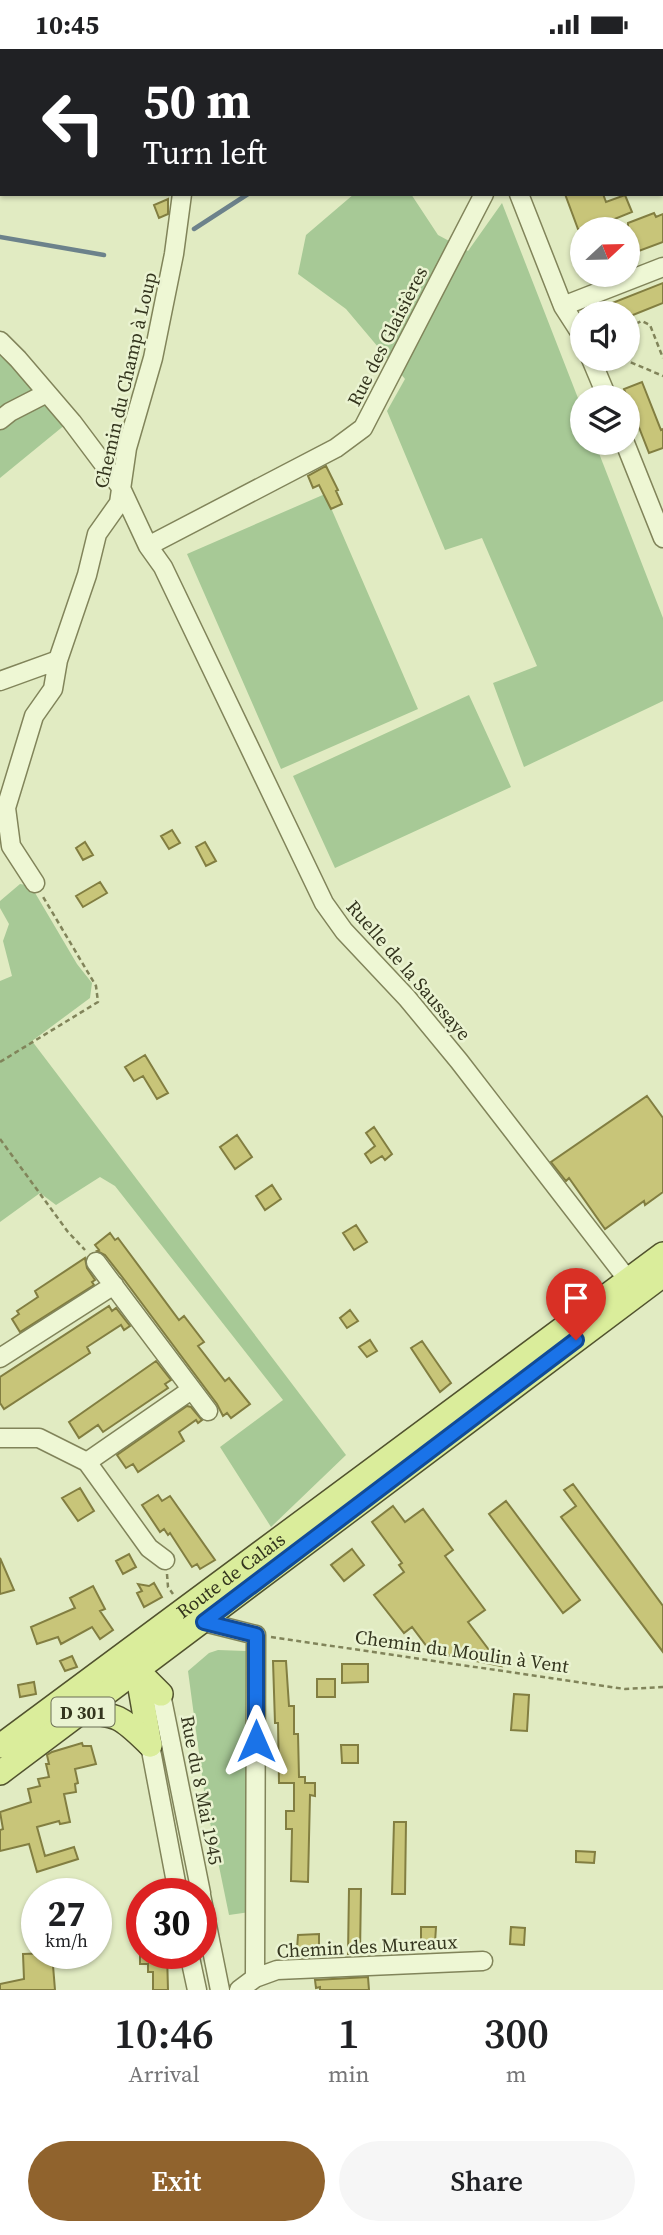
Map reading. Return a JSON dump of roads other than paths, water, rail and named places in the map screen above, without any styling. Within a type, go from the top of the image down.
[{"type":"main road","name":"Route de Calais","points":[[0,1773],[81,1713],[184,1609],[663,1254]]},
{"type":"main road","name":"Route de Calais","points":[[0,1746],[130,1662],[165,1651],[663,1275]]},
{"type":"main road","points":[[161,1694],[165,1651]]},
{"type":"main road","points":[[130,1662],[161,1694]]},
{"type":"main road","points":[[130,1662],[150,1745]]},
{"type":"main road","points":[[81,1713],[106,1713],[117,1717],[150,1745]]},
{"type":"street","name":"Chemin du Champ à Loup","points":[[35,883],[11,846],[6,808],[34,716],[53,689],[58,660],[87,575],[97,534],[118,503],[127,448],[153,358],[174,254],[182,196]]},
{"type":"street","name":"Rue des Glaisières","points":[[148,546],[336,448],[363,428],[483,196]]},
{"type":"street","points":[[520,196],[563,306],[570,317]]},
{"type":"street","points":[[563,306],[663,267]]},
{"type":"street","name":"Ruelle de la Saussaye","points":[[0,341],[47,393],[120,486],[148,546],[163,567],[324,903],[344,931],[407,998],[459,1061],[628,1280]]},
{"type":"street","points":[[0,420],[47,393]]},
{"type":"street","points":[[630,455],[663,538]]},
{"type":"street","points":[[0,681],[58,660]]},
{"type":"street","points":[[96,1262],[208,1411]]},
{"type":"street","points":[[0,1358],[114,1285]]},
{"type":"street","points":[[87,1462],[191,1390]]},
{"type":"street","points":[[0,1438],[40,1438],[87,1462],[149,1548],[165,1560]]},
{"type":"street","points":[[204,1622],[256,1635],[256,1978],[239,1990]]},
{"type":"street","name":"Rue du 8 Mai 1945","points":[[161,1694],[198,1878]]},
{"type":"street","points":[[150,1745],[175,1878]]},
{"type":"street","name":"Chemin des Mureaux","points":[[256,1978],[277,1970],[482,1961]]},
{"type":"street","points":[[193,1969],[197,1990]]},
{"type":"street","name":"Rue du 8 Mai 1945","points":[[216,1969],[220,1990]]},
{"type":"waterway","points":[[194,229],[245,196]]},
{"type":"waterway","points":[[0,237],[104,255]]}]
